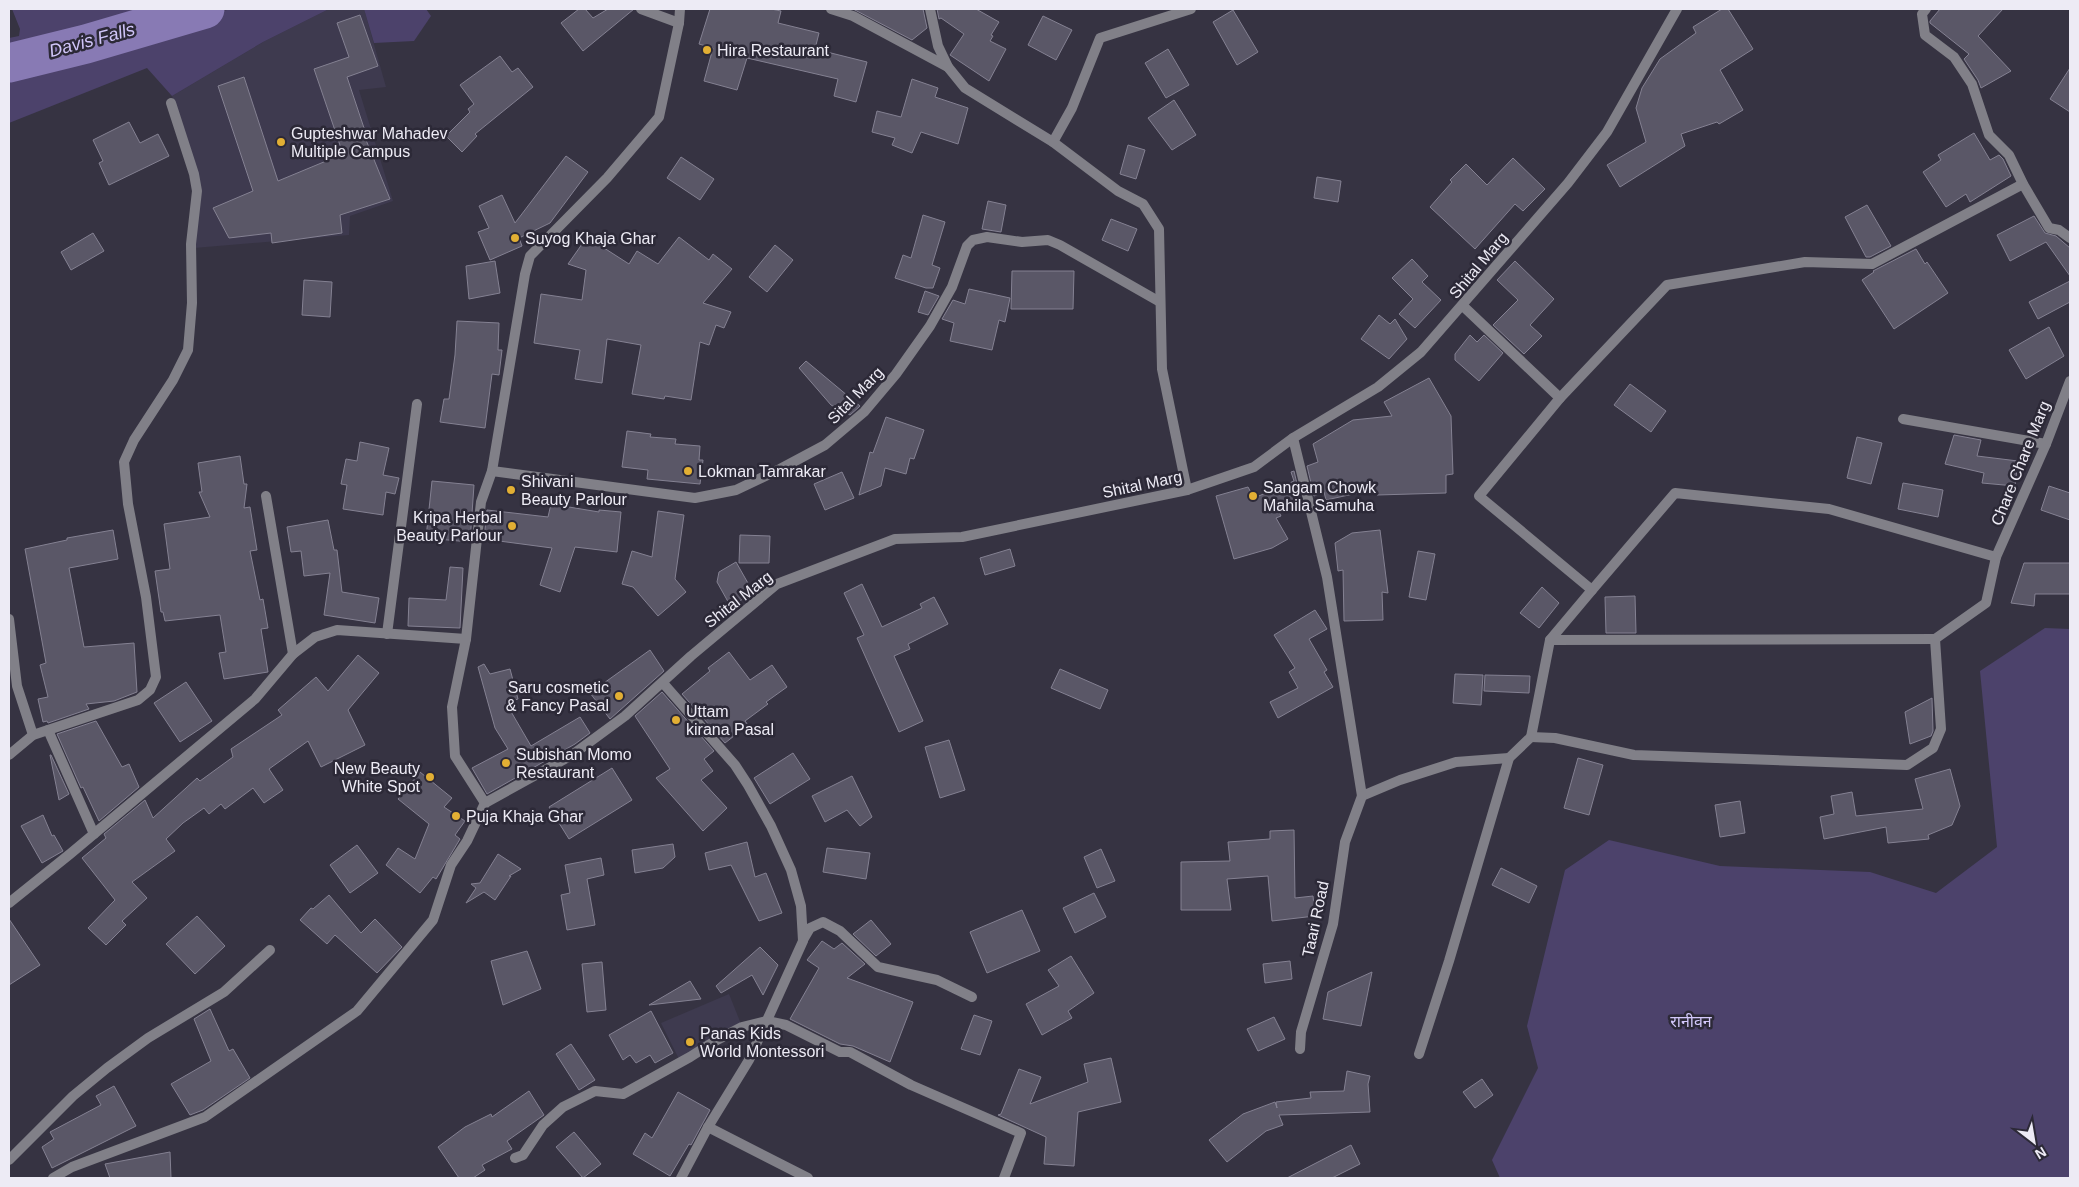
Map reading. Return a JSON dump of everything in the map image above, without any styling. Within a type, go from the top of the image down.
[{"type":"street","points":[[641,9],[679,23]]},
{"type":"street","points":[[53,1178],[72,1167],[205,1117],[357,1011],[433,920],[452,865],[468,841],[485,803],[454,756],[452,707],[466,639],[481,502],[492,471],[524,274],[530,256],[607,178],[659,117],[679,23],[680,9]]},
{"type":"street","points":[[832,9],[853,16],[948,67]]},
{"type":"street","points":[[930,9],[938,46],[948,67],[965,88],[1053,142],[1118,191],[1143,204],[1159,229],[1162,368],[1187,490]]},
{"type":"street","points":[[1053,142],[1072,108],[1100,38],[1174,11],[1191,9]]},
{"type":"street","name":"Shital Marg","points":[[485,803],[572,755],[625,716],[691,656],[777,584],[895,539],[962,537],[1187,490],[1254,467],[1293,438],[1378,387],[1421,352],[1463,306],[1568,183],[1607,132],[1677,9]]},
{"type":"street","points":[[1924,11],[1924,35],[1954,57],[1972,84],[1989,135],[2009,155],[2022,184],[2049,228],[2059,230],[2070,238]]},
{"type":"street","points":[[9,755],[34,735],[138,700],[150,690],[156,677],[146,597],[128,504],[124,462],[134,440],[173,380],[188,350],[192,303],[191,244],[197,191],[194,174],[171,103]]},
{"type":"street","points":[[1592,590],[1479,496],[1560,398],[1667,285],[1805,262],[1872,264],[2022,184]]},
{"type":"street","name":"Sital Marg","points":[[492,471],[695,498],[736,490],[780,469],[825,445],[864,412],[890,382],[930,326],[952,287],[967,246],[973,240],[986,237],[1022,242],[1048,240],[1160,302]]},
{"type":"street","points":[[1463,306],[1560,398]]},
{"type":"street","name":"Chare Chare Marg","points":[[1935,638],[1986,603],[1996,557],[2046,444],[2070,381]]},
{"type":"street","points":[[387,634],[417,404]]},
{"type":"street","points":[[1903,420],[2046,444]]},
{"type":"street","points":[[1293,438],[1327,577],[1362,796],[1400,780],[1456,762],[1509,758]]},
{"type":"street","points":[[1419,1054],[1449,961],[1509,758],[1531,737],[1550,640],[1674,493],[1829,509],[1996,557]]},
{"type":"street","points":[[266,496],[293,654]]},
{"type":"street","points":[[9,619],[17,686],[34,735]]},
{"type":"street","points":[[9,903],[255,699],[293,654],[315,637],[337,630],[466,639]]},
{"type":"street","points":[[1531,737],[1555,738],[1634,755],[1908,765],[1933,748],[1941,729],[1935,638],[1550,640]]},
{"type":"street","points":[[663,683],[735,765],[753,793],[791,870],[801,906],[803,941]]},
{"type":"street","points":[[48,730],[94,834]]},
{"type":"street","name":"Taari Road","points":[[1300,1050],[1301,1032],[1333,924],[1345,842],[1362,796]]},
{"type":"street","points":[[681,1178],[708,1127],[749,1060],[810,928],[822,922],[840,931],[878,967],[937,980],[972,997]]},
{"type":"street","points":[[9,1160],[73,1096],[107,1068],[148,1038],[224,992],[270,950]]},
{"type":"street","points":[[515,1158],[522,1155],[543,1126],[563,1107],[596,1091],[623,1094],[742,1027],[767,1021],[786,1025],[840,1052],[850,1052],[911,1085],[1021,1133],[1004,1178]]},
{"type":"street","points":[[708,1127],[808,1178]]},
{"type":"shaded area","name":"Gupteshwar Mahadev Multiple Campus","points":[[329,9],[364,9],[386,87],[359,90],[393,201],[350,216],[349,235],[194,248],[201,189],[172,96],[263,42]]},
{"type":"shaded area","name":"Panas Kids World Montessori","points":[[729,994],[741,1024],[679,1059],[661,1023]]},
{"type":"green space","points":[[12,9],[192,9],[9,61],[9,38],[19,36],[20,29]]},
{"type":"green space","points":[[232,9],[329,9],[263,42],[172,96],[147,68],[9,123],[9,73],[77,58],[118,41],[202,15]]},
{"type":"green space","points":[[364,9],[426,9],[431,16],[414,41],[374,43]]},
{"type":"green space","name":"रानीवन","points":[[2045,628],[2070,629],[2070,1178],[1500,1178],[1492,1160],[1538,1068],[1527,1026],[1565,870],[1609,840],[1720,866],[1870,872],[1936,893],[1997,847],[1980,671]]},
{"type":"building","points":[[579,9],[585,9],[593,18],[608,9],[634,9],[583,51],[561,23]]},
{"type":"building","points":[[710,9],[771,9],[781,11],[778,23],[819,33],[815,49],[867,62],[856,102],[834,96],[838,79],[747,58],[737,90],[704,81],[713,48],[699,44]]},
{"type":"building","points":[[853,9],[923,9],[927,28],[912,40]]},
{"type":"building","points":[[937,9],[976,9],[999,22],[991,35],[993,36],[990,41],[1006,49],[989,81],[950,55],[964,34],[941,18],[939,19]]},
{"type":"building","points":[[1722,9],[1728,9],[1753,49],[1720,70],[1743,110],[1719,124],[1717,122],[1681,134],[1685,146],[1620,187],[1607,165],[1646,142],[1636,108],[1642,88],[1660,59],[1696,33],[1693,27]]},
{"type":"building","points":[[1940,9],[2003,9],[1978,36],[2011,71],[1981,88],[1964,59],[1969,54],[1930,23]]},
{"type":"building","points":[[1233,10],[1258,52],[1237,65],[1213,22]]},
{"type":"building","points":[[360,15],[378,66],[347,77],[368,140],[366,140],[390,199],[340,215],[342,233],[272,243],[271,233],[229,238],[213,208],[253,191],[218,86],[244,77],[278,181],[343,154],[314,69],[349,57],[337,23]]},
{"type":"building","points":[[1043,16],[1072,30],[1056,60],[1028,45]]},
{"type":"building","points":[[1168,49],[1189,85],[1166,98],[1145,63]]},
{"type":"building","points":[[500,56],[512,72],[518,68],[533,87],[475,134],[477,136],[462,152],[446,136],[470,112],[468,109],[474,104],[460,85]]},
{"type":"building","points":[[2070,68],[2070,112],[2050,99]]},
{"type":"building","points":[[912,79],[938,88],[935,97],[968,108],[958,144],[921,132],[912,153],[892,145],[895,138],[872,132],[877,111],[901,117]]},
{"type":"building","points":[[1174,100],[1196,135],[1172,150],[1148,118]]},
{"type":"building","points":[[129,122],[140,143],[158,134],[169,156],[109,185],[99,163],[103,161],[93,140]]},
{"type":"building","points":[[1974,133],[1990,160],[1999,155],[2011,176],[1970,202],[1966,194],[1946,207],[1923,172],[1941,160],[1938,155]]},
{"type":"building","points":[[1128,145],[1145,150],[1136,179],[1120,174]]},
{"type":"building","points":[[566,156],[588,172],[550,223],[519,238],[522,246],[490,260],[478,232],[489,228],[479,206],[502,195],[515,223]]},
{"type":"building","points":[[681,157],[714,179],[700,200],[667,178]]},
{"type":"building","points":[[1513,158],[1545,189],[1523,211],[1515,204],[1475,249],[1430,207],[1452,182],[1450,180],[1466,164],[1487,185]]},
{"type":"building","points":[[1317,177],[1341,181],[1338,202],[1314,198]]},
{"type":"building","points":[[988,201],[1006,205],[1001,232],[982,229]]},
{"type":"building","points":[[1867,205],[1891,246],[1870,257],[1866,257],[1845,217]]},
{"type":"building","points":[[923,215],[945,222],[932,265],[940,268],[933,288],[926,288],[895,278],[903,255],[911,258]]},
{"type":"building","points":[[2034,216],[2045,233],[2056,236],[2070,248],[2070,276],[2046,242],[2010,261],[1997,235]]},
{"type":"building","points":[[1111,219],[1137,229],[1128,251],[1102,240]]},
{"type":"building","points":[[93,233],[104,251],[71,270],[61,252]]},
{"type":"building","points":[[587,237],[629,264],[637,251],[658,264],[679,237],[709,260],[713,254],[732,269],[703,303],[731,312],[724,328],[716,325],[709,345],[700,342],[691,400],[665,396],[664,399],[632,394],[641,345],[607,339],[602,383],[575,379],[580,350],[534,343],[541,294],[582,300],[586,270],[568,264]]},
{"type":"building","points":[[775,245],[793,260],[767,292],[749,277]]},
{"type":"building","points":[[1916,249],[1925,264],[1927,262],[1948,293],[1894,329],[1862,280],[1873,271]]},
{"type":"building","points":[[1412,259],[1428,276],[1422,282],[1441,300],[1415,328],[1399,314],[1413,299],[1392,278]]},
{"type":"building","points":[[495,261],[500,293],[469,299],[466,266]]},
{"type":"building","points":[[1515,261],[1554,299],[1530,325],[1542,336],[1524,354],[1493,325],[1518,300],[1497,280]]},
{"type":"building","points":[[1012,271],[1074,271],[1073,309],[1011,309]]},
{"type":"building","points":[[304,280],[332,282],[330,317],[302,315]]},
{"type":"building","points":[[2070,281],[2070,302],[2038,319],[2029,302]]},
{"type":"building","points":[[969,289],[1010,298],[1005,322],[999,320],[992,350],[950,341],[954,323],[942,319],[953,300],[965,304]]},
{"type":"building","points":[[925,291],[939,296],[928,315],[918,312]]},
{"type":"building","points":[[1379,315],[1390,324],[1395,319],[1407,339],[1389,359],[1361,339]]},
{"type":"building","points":[[457,321],[499,323],[498,350],[502,350],[499,375],[492,374],[485,428],[440,422],[444,399],[449,399]]},
{"type":"building","points":[[2049,327],[2064,356],[2026,379],[2009,350]]},
{"type":"building","points":[[1470,335],[1477,342],[1484,335],[1503,353],[1479,381],[1455,360],[1455,354]]},
{"type":"building","points":[[806,361],[860,406],[850,415],[831,405],[799,368]]},
{"type":"building","points":[[1429,378],[1451,416],[1453,474],[1446,475],[1446,493],[1377,495],[1376,489],[1326,500],[1324,492],[1314,496],[1307,466],[1318,462],[1313,444],[1353,420],[1392,416],[1384,402]]},
{"type":"building","points":[[1630,384],[1666,411],[1651,432],[1614,405]]},
{"type":"building","points":[[886,417],[924,430],[914,459],[910,458],[906,474],[885,468],[881,486],[859,495],[870,452],[873,453]]},
{"type":"building","points":[[627,431],[651,434],[650,437],[676,439],[675,444],[700,446],[699,460],[703,460],[700,484],[647,479],[648,470],[622,467]]},
{"type":"building","points":[[1954,435],[1981,440],[1977,456],[2018,461],[2015,486],[1982,483],[1984,473],[1945,464]]},
{"type":"building","points":[[1857,437],[1882,443],[1871,484],[1847,478]]},
{"type":"building","points":[[360,442],[389,448],[383,475],[399,478],[395,494],[386,492],[383,515],[343,509],[347,485],[341,484],[346,459],[357,461]]},
{"type":"building","points":[[240,456],[244,484],[247,484],[244,508],[250,507],[257,550],[250,551],[260,600],[263,599],[268,628],[261,629],[268,672],[224,679],[219,653],[226,652],[220,615],[165,621],[163,612],[161,612],[155,571],[170,569],[164,524],[210,517],[199,492],[202,492],[198,463]]},
{"type":"building","points":[[1294,471],[1301,501],[1278,510],[1281,516],[1276,518],[1288,539],[1272,548],[1234,559],[1216,496],[1248,487],[1254,498],[1294,481],[1291,472]]},
{"type":"building","points":[[842,472],[854,498],[825,510],[814,484]]},
{"type":"building","points":[[432,481],[474,485],[470,542],[426,538]]},
{"type":"building","points":[[1903,483],[1943,490],[1938,517],[1898,509]]},
{"type":"building","points":[[2049,486],[2070,493],[2070,520],[2041,510]]},
{"type":"building","points":[[551,504],[599,512],[599,510],[621,512],[617,552],[575,547],[560,592],[540,585],[552,548],[484,539],[487,510],[548,517]]},
{"type":"building","points":[[658,511],[684,515],[675,579],[686,592],[658,616],[633,587],[622,584],[632,551],[652,557]]},
{"type":"building","points":[[328,520],[334,550],[337,550],[342,592],[379,598],[375,623],[324,615],[330,573],[304,576],[301,551],[291,552],[287,527]]},
{"type":"building","points":[[113,530],[118,559],[69,568],[84,647],[134,643],[137,692],[114,701],[86,704],[89,709],[48,723],[47,721],[43,722],[38,699],[48,697],[40,665],[46,663],[25,549],[67,540],[67,538]]},
{"type":"building","points":[[1380,530],[1388,593],[1382,592],[1383,620],[1344,621],[1343,570],[1338,571],[1335,543],[1352,533]]},
{"type":"building","points":[[740,535],[770,536],[769,563],[739,563]]},
{"type":"building","points":[[1010,549],[1015,566],[985,575],[980,558]]},
{"type":"building","points":[[1418,551],[1435,554],[1426,600],[1409,597]]},
{"type":"building","points":[[736,562],[753,592],[731,607],[717,582],[719,572]]},
{"type":"building","points":[[2024,563],[2070,563],[2070,594],[2035,594],[2034,606],[2011,603]]},
{"type":"building","points":[[450,567],[463,568],[460,628],[408,626],[409,598],[446,600]]},
{"type":"building","points":[[862,584],[882,627],[922,608],[920,604],[934,597],[948,624],[908,644],[910,649],[894,656],[923,721],[899,732],[857,638],[864,635],[844,593]]},
{"type":"building","points":[[1542,587],[1559,603],[1539,628],[1520,613]]},
{"type":"building","points":[[1635,596],[1636,633],[1606,633],[1605,597]]},
{"type":"building","points":[[1315,610],[1327,629],[1309,639],[1327,670],[1324,672],[1333,687],[1278,718],[1270,702],[1298,688],[1289,672],[1295,668],[1274,635]]},
{"type":"building","points":[[650,650],[664,671],[610,719],[590,693]]},
{"type":"building","points":[[729,652],[750,680],[772,665],[787,687],[766,702],[768,704],[745,721],[748,725],[725,743],[682,694],[710,671],[708,668]]},
{"type":"building","points":[[358,655],[379,673],[348,710],[365,745],[321,767],[308,741],[269,769],[283,790],[264,803],[253,788],[225,809],[221,804],[209,814],[204,808],[183,823],[166,839],[175,851],[132,882],[147,898],[122,921],[126,925],[106,945],[88,928],[115,900],[82,858],[106,838],[104,834],[145,800],[153,818],[197,778],[200,781],[233,757],[231,749],[282,715],[278,710],[316,677],[328,691]]},
{"type":"building","points":[[484,664],[490,674],[510,669],[518,699],[506,703],[531,746],[580,717],[590,733],[575,744],[487,794],[472,768],[508,749],[495,728],[478,667]]},
{"type":"building","points":[[1060,669],[1108,690],[1100,709],[1051,688]]},
{"type":"building","points":[[1455,674],[1483,675],[1481,705],[1453,703]]},
{"type":"building","points":[[1485,675],[1530,676],[1529,693],[1484,691]]},
{"type":"building","points":[[186,682],[212,721],[180,742],[154,703]]},
{"type":"building","points":[[662,692],[714,751],[704,759],[713,771],[701,780],[727,808],[703,831],[656,778],[670,769],[635,716]]},
{"type":"building","points":[[1932,698],[1933,731],[1931,736],[1910,744],[1905,712]]},
{"type":"building","points":[[96,721],[122,767],[129,764],[139,787],[99,821],[83,787],[81,788],[57,734]]},
{"type":"building","points":[[949,740],[965,790],[940,798],[925,747]]},
{"type":"building","points":[[793,753],[810,779],[770,804],[754,778]]},
{"type":"building","points":[[50,755],[69,794],[59,800]]},
{"type":"building","points":[[1578,758],[1603,765],[1589,815],[1564,808]]},
{"type":"building","points":[[612,768],[632,800],[569,839],[549,807]]},
{"type":"building","points":[[1950,769],[1960,806],[1952,825],[1928,835],[1929,839],[1888,843],[1886,827],[1824,839],[1820,817],[1834,814],[1831,796],[1852,792],[1856,816],[1923,809],[1915,779]]},
{"type":"building","points":[[420,772],[452,798],[444,807],[465,821],[455,835],[460,839],[436,879],[433,877],[420,893],[386,865],[398,848],[415,859],[429,824],[398,799]]},
{"type":"building","points":[[852,776],[872,817],[860,826],[847,810],[825,822],[812,796]]},
{"type":"building","points":[[1740,801],[1745,833],[1720,837],[1715,805]]},
{"type":"building","points":[[43,815],[52,836],[54,835],[63,851],[42,863],[21,826]]},
{"type":"building","points":[[1294,830],[1295,898],[1313,896],[1315,916],[1272,921],[1268,876],[1227,879],[1231,910],[1181,910],[1181,862],[1230,861],[1228,842],[1270,839],[1270,831]]},
{"type":"building","points":[[747,842],[755,877],[766,873],[782,913],[759,921],[731,865],[709,870],[705,853]]},
{"type":"building","points":[[673,844],[675,857],[663,868],[635,873],[632,850]]},
{"type":"building","points":[[357,845],[378,873],[350,893],[330,865]]},
{"type":"building","points":[[827,848],[870,853],[866,879],[823,872]]},
{"type":"building","points":[[1101,849],[1115,881],[1097,888],[1084,857]]},
{"type":"building","points":[[498,854],[521,869],[509,876],[511,876],[495,900],[484,892],[466,903],[476,888],[471,884],[480,883]]},
{"type":"building","points":[[601,858],[604,875],[587,879],[595,925],[567,930],[561,895],[570,893],[565,865]]},
{"type":"building","points":[[1501,868],[1537,886],[1529,903],[1492,885]]},
{"type":"building","points":[[1094,893],[1106,917],[1075,933],[1063,908]]},
{"type":"building","points":[[329,895],[361,933],[375,919],[402,947],[377,973],[335,935],[327,944],[300,920],[311,908],[313,909]]},
{"type":"building","points":[[1022,910],[1040,951],[987,973],[970,932]]},
{"type":"building","points":[[197,916],[225,946],[195,974],[166,944]]},
{"type":"building","points":[[9,919],[40,965],[9,985]]},
{"type":"building","points":[[871,920],[891,944],[876,956],[853,934]]},
{"type":"building","points":[[822,941],[834,949],[842,943],[865,964],[847,978],[913,1002],[890,1062],[853,1046],[840,1044],[790,1019],[819,968],[807,960]]},
{"type":"building","points":[[760,947],[778,965],[763,995],[752,975],[721,993],[716,986]]},
{"type":"building","points":[[527,951],[541,989],[503,1005],[491,961]]},
{"type":"building","points":[[1071,956],[1094,993],[1068,1011],[1072,1018],[1042,1035],[1026,1004],[1059,986],[1048,970]]},
{"type":"building","points":[[1290,961],[1292,979],[1265,983],[1263,964]]},
{"type":"building","points":[[602,962],[606,1010],[587,1012],[582,964]]},
{"type":"building","points":[[1372,972],[1361,1026],[1323,1019],[1328,992]]},
{"type":"building","points":[[690,981],[701,999],[649,1005]]},
{"type":"building","points":[[210,1009],[229,1051],[233,1049],[250,1078],[203,1110],[190,1115],[171,1084],[211,1061],[194,1019]]},
{"type":"building","points":[[651,1011],[673,1053],[655,1063],[650,1055],[636,1063],[630,1055],[623,1060],[609,1035]]},
{"type":"building","points":[[974,1015],[992,1021],[980,1055],[961,1049]]},
{"type":"building","points":[[1274,1017],[1285,1039],[1258,1051],[1247,1029]]},
{"type":"building","points":[[571,1044],[595,1080],[579,1090],[556,1054]]},
{"type":"building","points":[[1111,1058],[1121,1102],[1078,1112],[1074,1166],[1044,1164],[1046,1137],[998,1115],[1001,1114],[1019,1069],[1041,1077],[1030,1104],[1088,1082],[1084,1064]]},
{"type":"building","points":[[1347,1071],[1370,1076],[1368,1084],[1370,1112],[1279,1115],[1283,1125],[1266,1131],[1227,1162],[1209,1140],[1243,1114],[1275,1102],[1277,1108],[1276,1102],[1311,1098],[1310,1092],[1344,1091]]},
{"type":"building","points":[[1482,1079],[1493,1095],[1475,1108],[1463,1092]]},
{"type":"building","points":[[114,1086],[136,1126],[52,1168],[42,1147],[54,1139],[50,1132],[101,1105],[96,1096]]},
{"type":"building","points":[[529,1091],[544,1115],[507,1141],[512,1149],[482,1165],[485,1170],[473,1178],[459,1178],[438,1147],[465,1127],[491,1114],[492,1117]]},
{"type":"building","points":[[678,1092],[710,1110],[691,1145],[689,1144],[670,1176],[633,1154],[645,1133],[652,1138]]},
{"type":"building","points":[[574,1132],[601,1164],[583,1178],[556,1147]]},
{"type":"building","points":[[1351,1145],[1360,1164],[1332,1178],[1287,1178]]},
{"type":"building","points":[[170,1152],[171,1178],[110,1178],[105,1164]]},
{"type":"waterway","name":"Davis Falls","points":[[9,63],[86,44],[205,9]]},
{"type":"place","name":"Hira Restaurant","points":[[707,50]]},
{"type":"place","name":"Gupteshwar Mahadev Multiple Campus","points":[[281,142]]},
{"type":"place","name":"Suyog Khaja Ghar","points":[[515,238]]},
{"type":"place","name":"Lokman Tamrakar","points":[[688,471]]},
{"type":"place","name":"Shivani Beauty Parlour","points":[[511,490]]},
{"type":"place","name":"Sangam Chowk Mahila Samuha","points":[[1253,496]]},
{"type":"place","name":"Kripa Herbal Beauty Parlour","points":[[512,526]]},
{"type":"place","name":"Saru cosmetic & Fancy Pasal","points":[[619,696]]},
{"type":"place","name":"Uttam kirana Pasal","points":[[676,720]]},
{"type":"place","name":"Subishan Momo Restaurant","points":[[506,763]]},
{"type":"place","name":"New Beauty White Spot","points":[[430,777]]},
{"type":"place","name":"Puja Khaja Ghar","points":[[456,816]]},
{"type":"place","name":"Panas Kids World Montessori","points":[[690,1042]]}]
